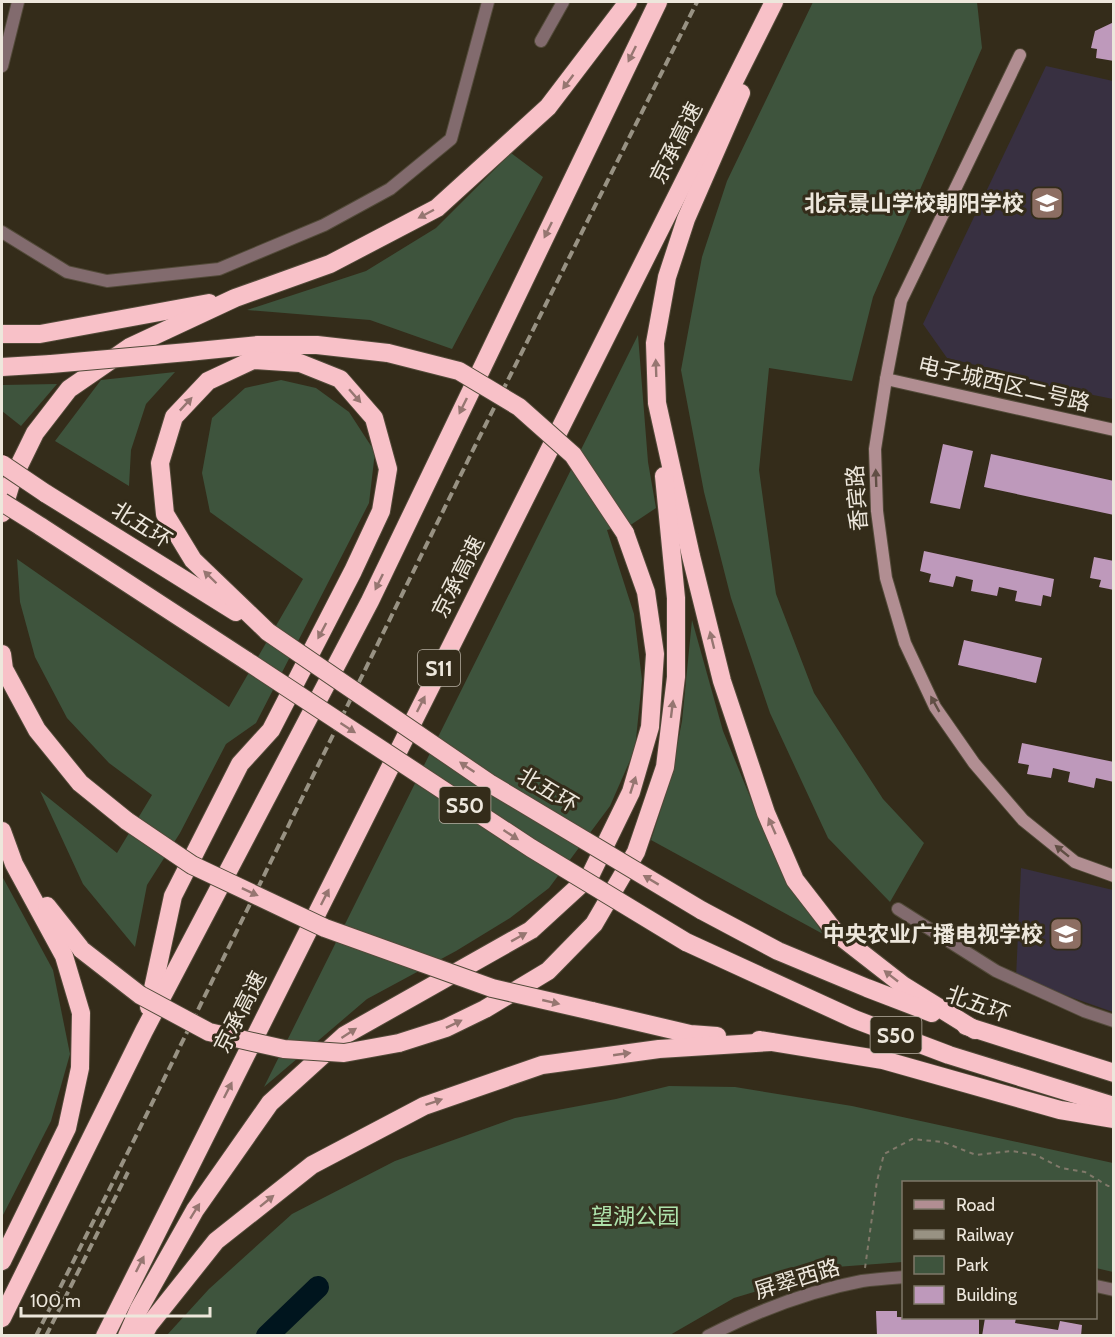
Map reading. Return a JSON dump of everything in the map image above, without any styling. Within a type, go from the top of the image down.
[{"type":"highway","points":[[2,513],[12,480],[35,433],[69,389],[130,347],[235,298],[330,264],[437,208],[548,107],[628,2]]},
{"type":"highway","points":[[2,1318],[144,1031],[370,601],[658,2]]},
{"type":"highway","name":"京承高速","points":[[105,1335],[774,2]]},
{"type":"highway","points":[[15,864],[82,950],[140,994],[209,1032],[284,1049],[344,1053],[399,1043],[446,1028],[485,1009],[548,971],[594,924],[636,852],[665,767],[676,677],[676,598],[657,403],[655,343],[667,277],[686,219],[780,2]]},
{"type":"highway","points":[[2,334],[40,334],[235,298]]},
{"type":"highway","points":[[2,367],[258,345],[317,345],[388,353],[459,371],[519,407],[573,455],[625,533],[646,592],[654,654],[650,727],[631,792],[590,876],[531,930],[345,1035],[270,1103],[195,1210],[139,1309],[127,1335]]},
{"type":"highway","points":[[144,1031],[173,896],[240,764],[271,730],[353,572],[381,512],[383,501],[388,469],[374,418],[340,379],[300,363],[252,360],[208,381],[174,417],[160,464],[165,514],[192,560],[268,632]]},
{"type":"highway","points":[[657,403],[722,681],[766,813],[795,880],[836,933],[904,986],[975,1029]]},
{"type":"highway","name":"北五环","points":[[2,464],[268,632],[489,783],[701,910],[778,951],[867,988],[975,1029],[1113,1073]]},
{"type":"highway","name":"S50","points":[[2,502],[531,848],[686,942],[854,1019],[949,1055],[1113,1106]]},
{"type":"highway","points":[[2,654],[4,669],[37,730],[80,783],[127,821],[192,865],[325,928],[492,988],[690,1034],[771,1041],[883,1060],[1060,1110],[1113,1119]]},
{"type":"highway","points":[[2,831],[15,864],[64,956],[81,1013],[80,1068],[67,1128],[2,1262]]},
{"type":"highway","points":[[143,1335],[216,1241],[312,1165],[424,1106],[542,1065],[659,1049],[771,1041]]},
{"type":"street","points":[[2,66],[18,2]]},
{"type":"street","points":[[2,232],[67,272],[107,281],[219,269],[324,225],[390,189],[451,139],[488,2]]},
{"type":"street","points":[[541,41],[563,2]]},
{"type":"street","name":"香宾路","points":[[1020,55],[901,301],[875,449],[877,511],[886,578],[905,643],[935,707],[974,763],[1023,820],[1075,862],[1113,876]]},
{"type":"street","name":"电子城西区二号路","points":[[886,379],[1113,430]]},
{"type":"street","points":[[898,909],[996,971],[1084,1011],[1113,1021]]},
{"type":"street","name":"屏翠西路","points":[[708,1335],[741,1319],[813,1294],[863,1281],[902,1277]]},
{"type":"street","points":[[1097,1286],[1113,1290]]},
{"type":"path","points":[[863,1281],[876,1181],[884,1154],[912,1138],[943,1142],[976,1155],[1012,1151],[1036,1155],[1061,1168],[1085,1172],[1107,1186],[1113,1186]]},
{"type":"shaded area","name":"北京景山学校朝阳学校","points":[[1046,66],[1113,81],[1113,399],[1034,383],[1004,372],[947,358],[923,324]]},
{"type":"shaded area","name":"中央农业广播电视学校","points":[[1021,868],[1113,890],[1113,1012],[1016,978]]},
{"type":"green space","points":[[813,2],[977,2],[982,48],[873,297],[852,381],[769,368],[759,470],[776,594],[814,693],[883,799],[924,843],[890,902],[828,838],[770,713],[731,598],[704,492],[681,370],[702,257],[727,181]]},
{"type":"green space","points":[[511,153],[543,177],[452,349],[370,320],[247,310],[366,271],[436,228]]},
{"type":"green space","points":[[638,335],[648,462],[656,508],[632,524],[607,530],[634,614],[642,680],[635,749],[610,806],[549,888],[510,918],[456,951],[367,999],[264,1087]]},
{"type":"green space","points":[[175,372],[146,404],[131,450],[129,486],[55,441],[101,380]]},
{"type":"green space","points":[[281,380],[316,388],[349,412],[375,452],[369,503],[256,723],[226,744],[180,833],[147,885],[135,947],[83,884],[40,791],[117,853],[152,795],[109,763],[67,718],[35,657],[20,602],[17,559],[229,707],[303,579],[210,512],[202,473],[212,418],[245,388]]},
{"type":"green space","points":[[57,384],[21,426],[2,411],[2,385]]},
{"type":"green space","points":[[692,620],[723,731],[774,855],[823,934],[651,840],[671,778],[682,721]]},
{"type":"green space","points":[[2,876],[53,970],[70,1054],[51,1121],[2,1217]]},
{"type":"green space","name":"望湖公园","points":[[669,1086],[735,1087],[852,1106],[1113,1163],[1113,1272],[1097,1268],[1097,1181],[902,1181],[902,1262],[836,1267],[734,1298],[670,1335],[167,1335],[209,1289],[292,1214],[395,1161],[515,1118],[616,1099]]},
{"type":"building","points":[[1114,22],[1114,61],[1096,58],[1097,49],[1091,48],[1095,31]]},
{"type":"building","points":[[943,444],[973,451],[960,509],[930,503]]},
{"type":"building","points":[[991,454],[1114,481],[1114,515],[984,487]]},
{"type":"building","points":[[924,551],[1054,579],[1051,597],[1043,595],[1041,606],[1015,601],[1017,591],[999,587],[997,596],[971,591],[973,580],[956,576],[953,587],[929,582],[931,574],[920,571]]},
{"type":"building","points":[[1094,557],[1114,561],[1114,590],[1099,587],[1101,580],[1090,578]]},
{"type":"building","points":[[964,640],[1042,658],[1036,683],[958,665]]},
{"type":"building","points":[[1022,743],[1114,762],[1114,782],[1096,778],[1094,788],[1068,782],[1070,772],[1053,768],[1051,778],[1027,774],[1029,765],[1018,763]]},
{"type":"building","points":[[876,1311],[897,1311],[897,1317],[902,1317],[902,1319],[979,1319],[979,1336],[877,1336]]},
{"type":"building","points":[[985,1319],[1016,1319],[1015,1323],[1058,1330],[1060,1321],[1082,1325],[1081,1336],[982,1336]]},
{"type":"waterway","points":[[267,1336],[318,1287]]},
{"type":"railway","points":[[36,1336],[697,2]]},
{"type":"railway","points":[[46,1336],[128,1172]]},
{"type":"place","name":"北京景山学校朝阳学校","points":[[1047,203]]},
{"type":"place","name":"中央农业广播电视学校","points":[[1066,934]]}]
